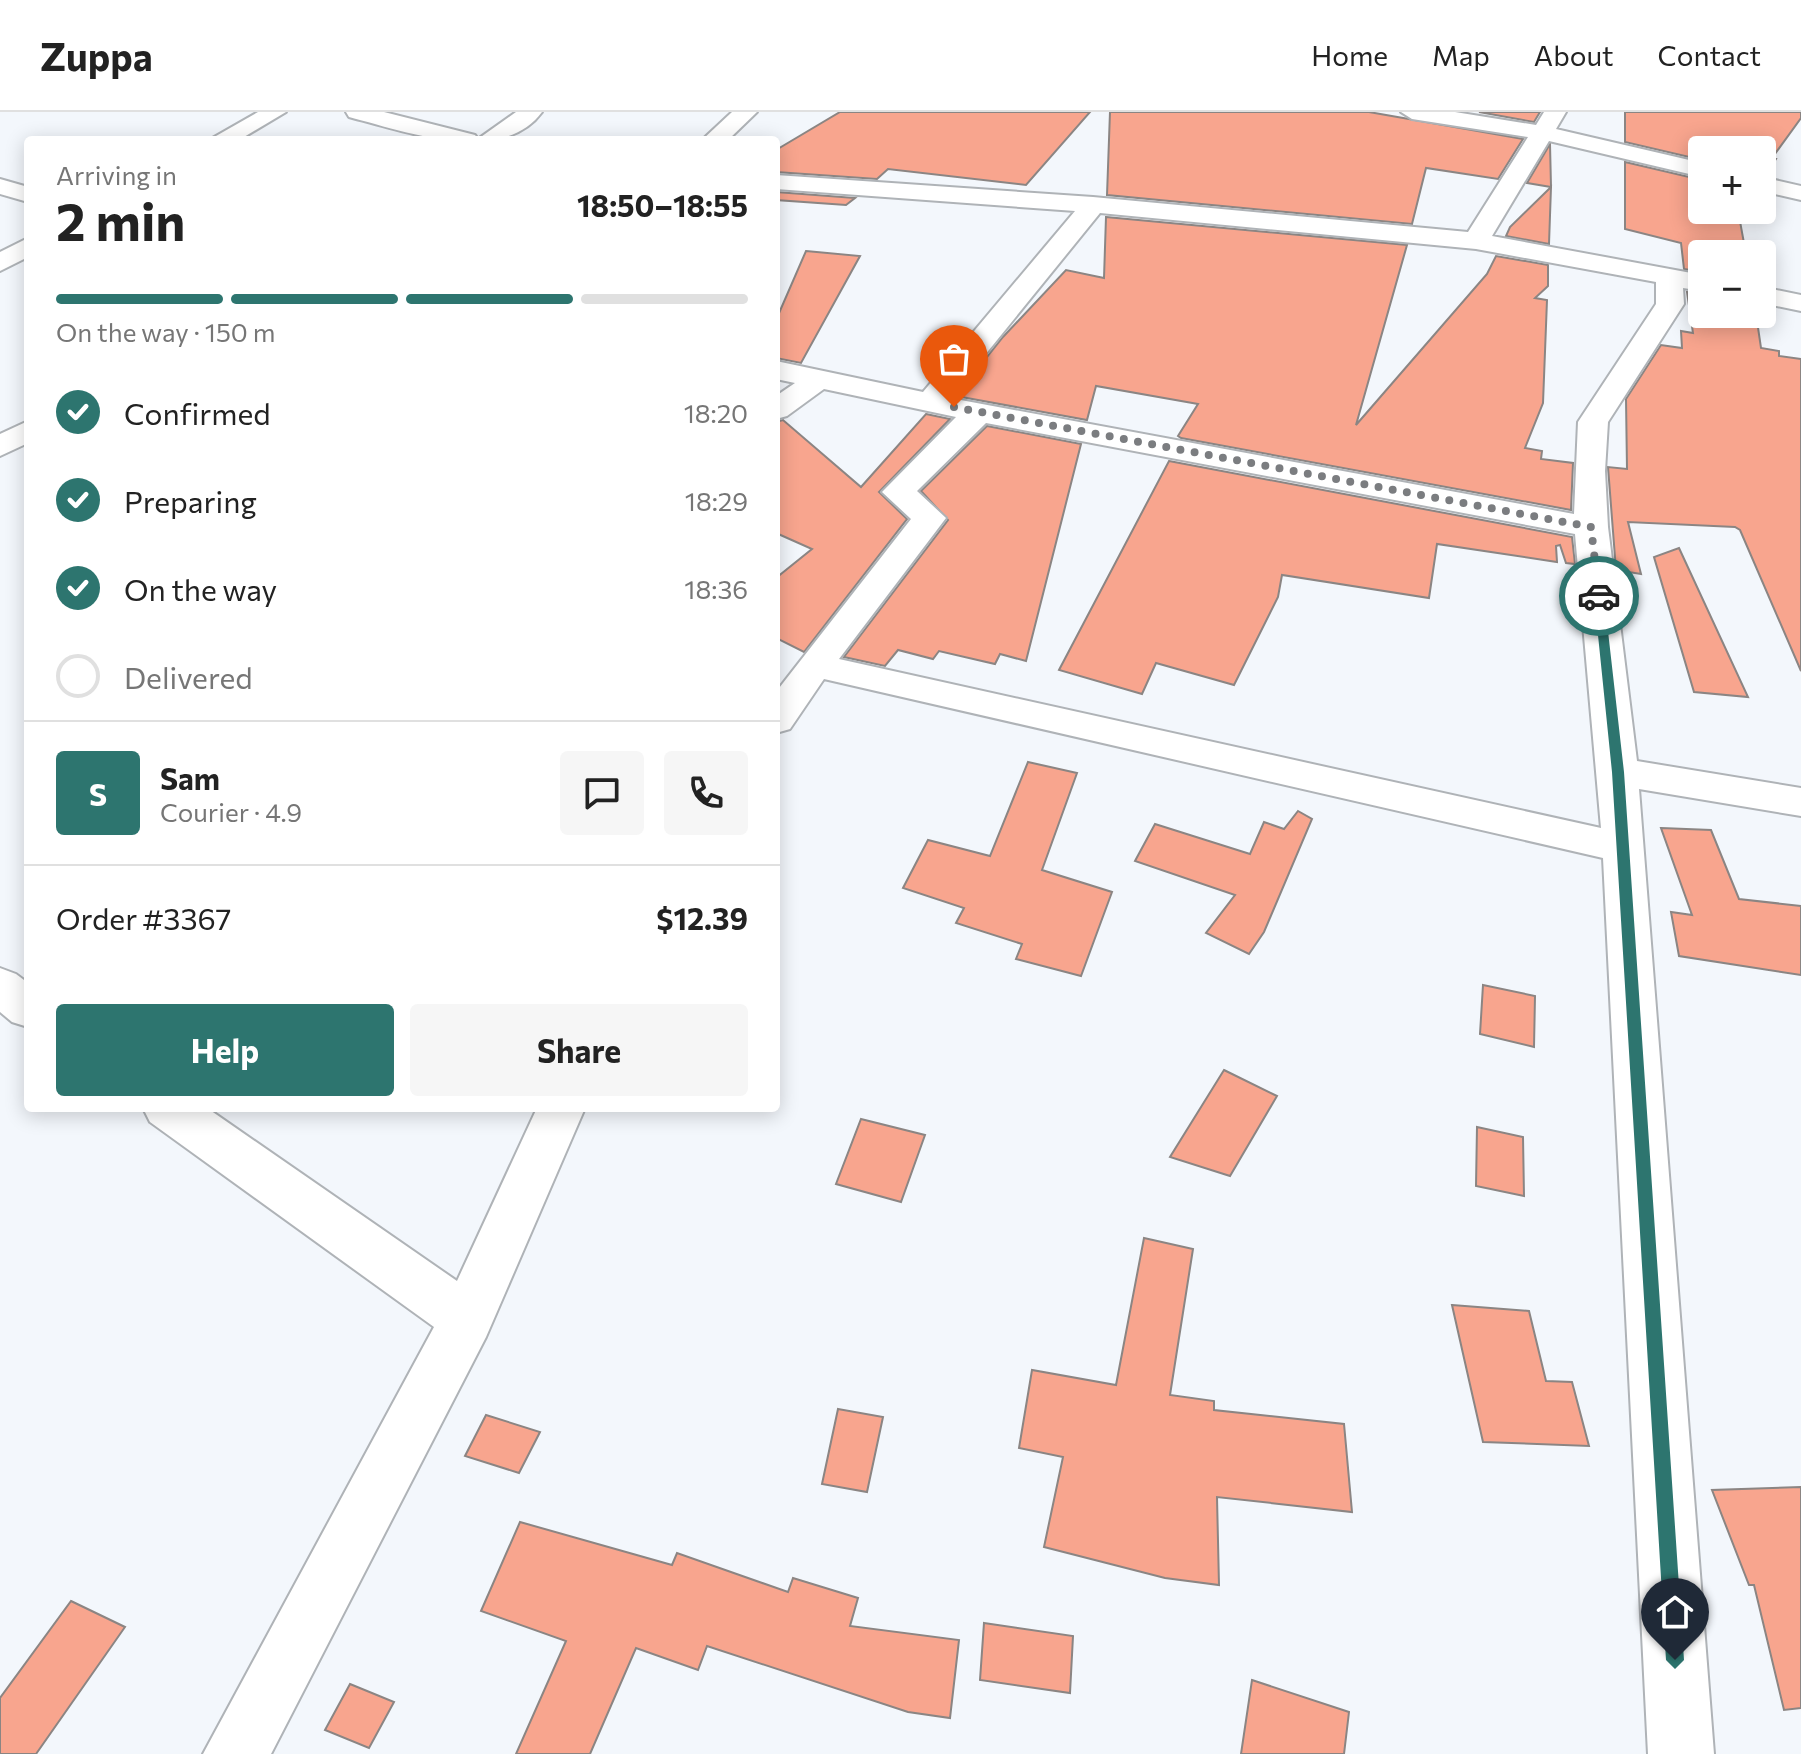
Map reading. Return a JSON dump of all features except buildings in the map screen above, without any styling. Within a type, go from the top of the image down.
[{"type":"street","points":[[229,136],[275,112]]},
{"type":"street","points":[[357,112],[451,136]]},
{"type":"street","points":[[495,136],[531,112]]},
{"type":"street","points":[[719,136],[746,112]]},
{"type":"street","points":[[1412,112],[1549,123],[1688,166]]},
{"type":"street","points":[[1476,241],[1549,123]]},
{"type":"street","points":[[780,182],[1093,205],[1476,241],[1688,280]]},
{"type":"street","points":[[0,186],[24,194]]},
{"type":"street","points":[[1776,187],[1801,193]]},
{"type":"street","points":[[930,403],[1093,205]]},
{"type":"street","points":[[0,263],[24,248]]},
{"type":"street","points":[[1669,276],[1670,304],[1593,422],[1589,471],[1591,527],[1618,772],[1681,1754]]},
{"type":"street","points":[[1776,298],[1801,303]]},
{"type":"street","points":[[780,371],[930,403],[1591,527]]},
{"type":"street","points":[[780,407],[818,380]]},
{"type":"street","points":[[780,714],[929,518],[898,492],[979,412]]},
{"type":"street","points":[[0,447],[24,432]]},
{"type":"street","points":[[815,665],[1623,848]]},
{"type":"street","points":[[1618,772],[1801,802]]},
{"type":"street","points":[[24,971],[0,986],[24,1006]]},
{"type":"street","points":[[173,1112],[226,1146],[467,1319]]},
{"type":"street","points":[[236,1754],[467,1319],[559,1112]]},
{"type":"way so far","points":[[954,407],[1591,527],[1599,596]]},
{"type":"route","points":[[1599,596],[1618,772],[1675,1660]]}]
